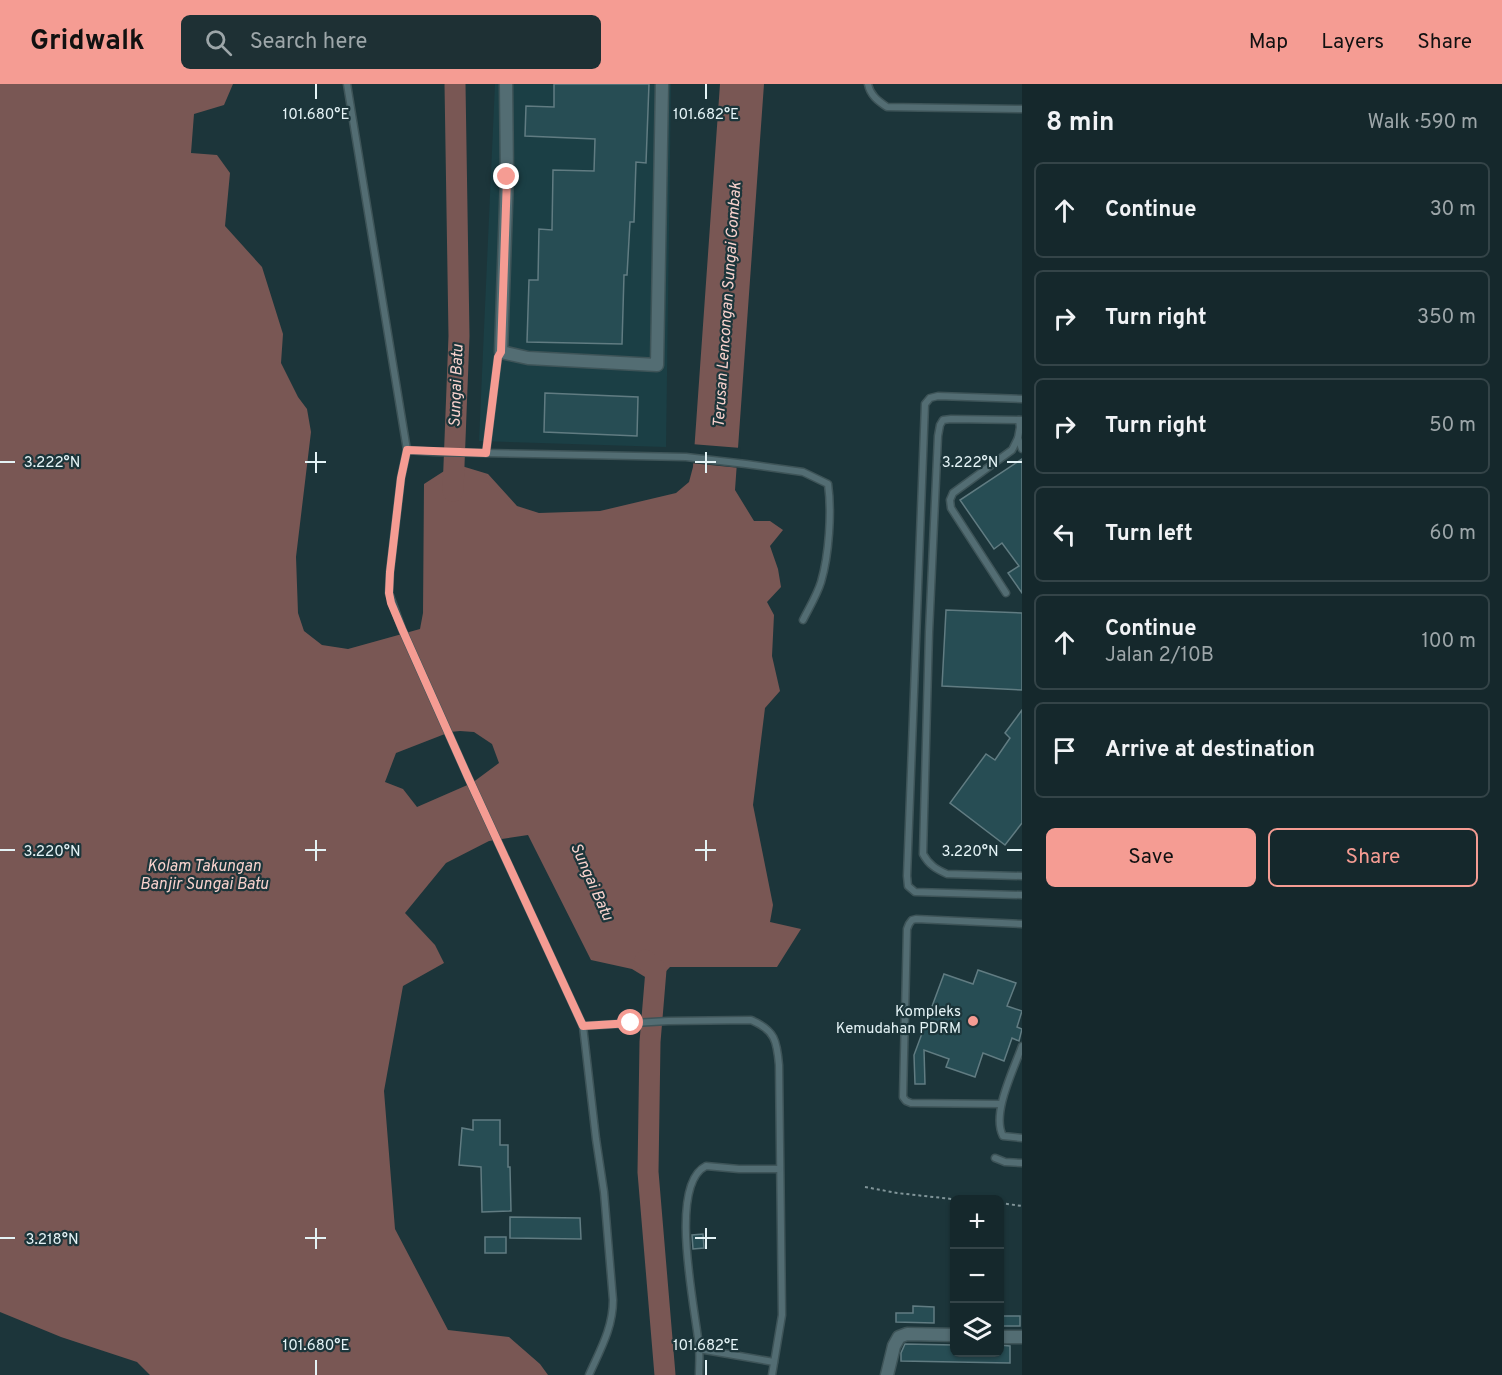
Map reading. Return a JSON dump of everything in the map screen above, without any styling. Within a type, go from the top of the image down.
[{"type":"street","points":[[506,84],[507,177],[501,352],[528,358],[657,365],[662,84]]},
{"type":"street","points":[[887,1375],[894,1346],[899,1337],[907,1334],[950,1335]]},
{"type":"street","points":[[1004,1336],[1022,1337]]},
{"type":"lane","points":[[347,84],[407,450],[401,478],[389,584],[391,603],[468,777],[583,1026],[604,1192],[613,1291],[609,1330],[590,1373]]},
{"type":"lane","points":[[868,84],[875,98],[887,107],[1022,109]]},
{"type":"lane","points":[[486,453],[498,357],[501,352]]},
{"type":"lane","points":[[1022,399],[938,396],[930,398],[926,404],[907,876],[908,886],[915,892],[1022,895]]},
{"type":"lane","points":[[1006,593],[951,508],[950,500],[953,493],[1012,450],[1018,438],[1021,420],[943,420],[938,436],[929,632],[923,854],[935,869],[946,874],[1022,876]]},
{"type":"lane","points":[[1018,438],[1022,449]]},
{"type":"lane","points":[[407,450],[686,457],[803,472],[828,484],[830,499],[827,556],[821,584],[803,620]]},
{"type":"lane","points":[[1000,1104],[911,1103],[903,1097],[907,930],[912,920],[916,919],[1022,924]]},
{"type":"lane","points":[[583,1026],[668,1021],[752,1020],[769,1030],[775,1038],[778,1049],[782,1315],[772,1375]]},
{"type":"lane","points":[[1022,1046],[1020,1057],[1000,1104],[1000,1131],[1003,1136],[1022,1138]]},
{"type":"lane","points":[[994,1158],[1005,1162],[1022,1163]]},
{"type":"lane","points":[[699,1375],[699,1349],[686,1241],[686,1203],[696,1178],[706,1166],[779,1169]]},
{"type":"lane","points":[[699,1349],[774,1362]]},
{"type":"path","points":[[865,1187],[950,1199]]},
{"type":"path","points":[[1004,1204],[1022,1206]]},
{"type":"shaded area","points":[[495,84],[671,84],[666,447],[479,441]]},
{"type":"water","name":"Kolam Takungan Banjir Sungai Batu","points":[[0,84],[233,84],[224,105],[194,114],[191,153],[217,155],[230,173],[225,226],[262,267],[283,334],[281,363],[298,397],[307,409],[311,432],[296,557],[298,613],[304,631],[322,645],[348,649],[420,629],[423,613],[424,484],[455,464],[488,474],[517,506],[539,513],[600,511],[676,493],[689,482],[693,467],[720,84],[764,84],[735,490],[754,521],[770,521],[783,530],[770,546],[781,587],[767,602],[774,615],[772,656],[780,691],[765,708],[753,805],[773,905],[770,922],[801,929],[777,967],[670,967],[655,983],[632,969],[591,960],[528,835],[489,841],[446,863],[405,913],[435,945],[444,963],[403,986],[384,1091],[395,1229],[448,1330],[509,1337],[540,1364],[548,1375],[150,1375],[137,1362],[61,1337],[0,1312]],"holes":[[[450,732],[474,732],[492,744],[499,763],[472,783],[417,807],[403,789],[385,782],[396,753]]]},
{"type":"pier","points":[[691,444],[741,448],[740,468],[690,463]]},
{"type":"building","points":[[554,84],[649,84],[646,163],[636,162],[634,222],[630,222],[627,275],[624,275],[622,344],[527,342],[529,280],[538,280],[539,229],[552,230],[553,170],[594,171],[595,139],[525,136],[526,106],[554,107]]},
{"type":"building","points":[[545,393],[638,397],[637,436],[544,432]]},
{"type":"building","points":[[1022,459],[1022,593],[1008,573],[1019,566],[1002,543],[994,549],[960,500]]},
{"type":"building","points":[[946,610],[1022,613],[1022,690],[942,686]]},
{"type":"building","points":[[1022,710],[1022,823],[1005,845],[950,803],[986,754],[995,760],[1010,738],[1005,733]]},
{"type":"building","name":"Kompleks Kemudahan PDRM","points":[[978,970],[1016,983],[1007,1006],[1022,1011],[1017,1027],[1022,1029],[1019,1041],[1012,1038],[1004,1061],[983,1053],[975,1077],[946,1067],[949,1059],[924,1050],[925,1084],[915,1084],[914,1055],[944,974],[973,984]]},
{"type":"building","points":[[473,1120],[500,1120],[500,1145],[508,1145],[511,1211],[482,1212],[481,1167],[459,1165],[462,1128],[473,1130]]},
{"type":"building","points":[[510,1217],[580,1218],[581,1239],[510,1238]]},
{"type":"building","points":[[703,1234],[704,1248],[693,1249],[692,1235]]},
{"type":"building","points":[[485,1237],[506,1237],[506,1253],[485,1253]]},
{"type":"building","points":[[913,1306],[934,1307],[934,1323],[896,1322],[896,1313],[913,1313]]},
{"type":"building","points":[[1004,1316],[1020,1316],[1020,1326],[1004,1326]]},
{"type":"building","points":[[905,1344],[950,1345],[950,1357],[1004,1357],[1004,1345],[1010,1346],[1010,1363],[901,1361],[901,1353]]},
{"type":"waterway","name":"Sungai Batu","points":[[453,491],[459,336],[455,84]]},
{"type":"waterway","name":"Sungai Batu","points":[[645,960],[656,970],[650,1042],[648,1172],[665,1375]]},
{"type":"place","name":"Kompleks Kemudahan PDRM","points":[[973,1021]]},
{"type":"route","points":[[507,177],[501,352],[498,357],[486,453],[407,450],[401,478],[389,593],[402,629],[468,777],[583,1026],[631,1023]]},
{"type":"water label","name":"Terusan Lencongan Sungai Gombak","points":[[728,305]]}]
